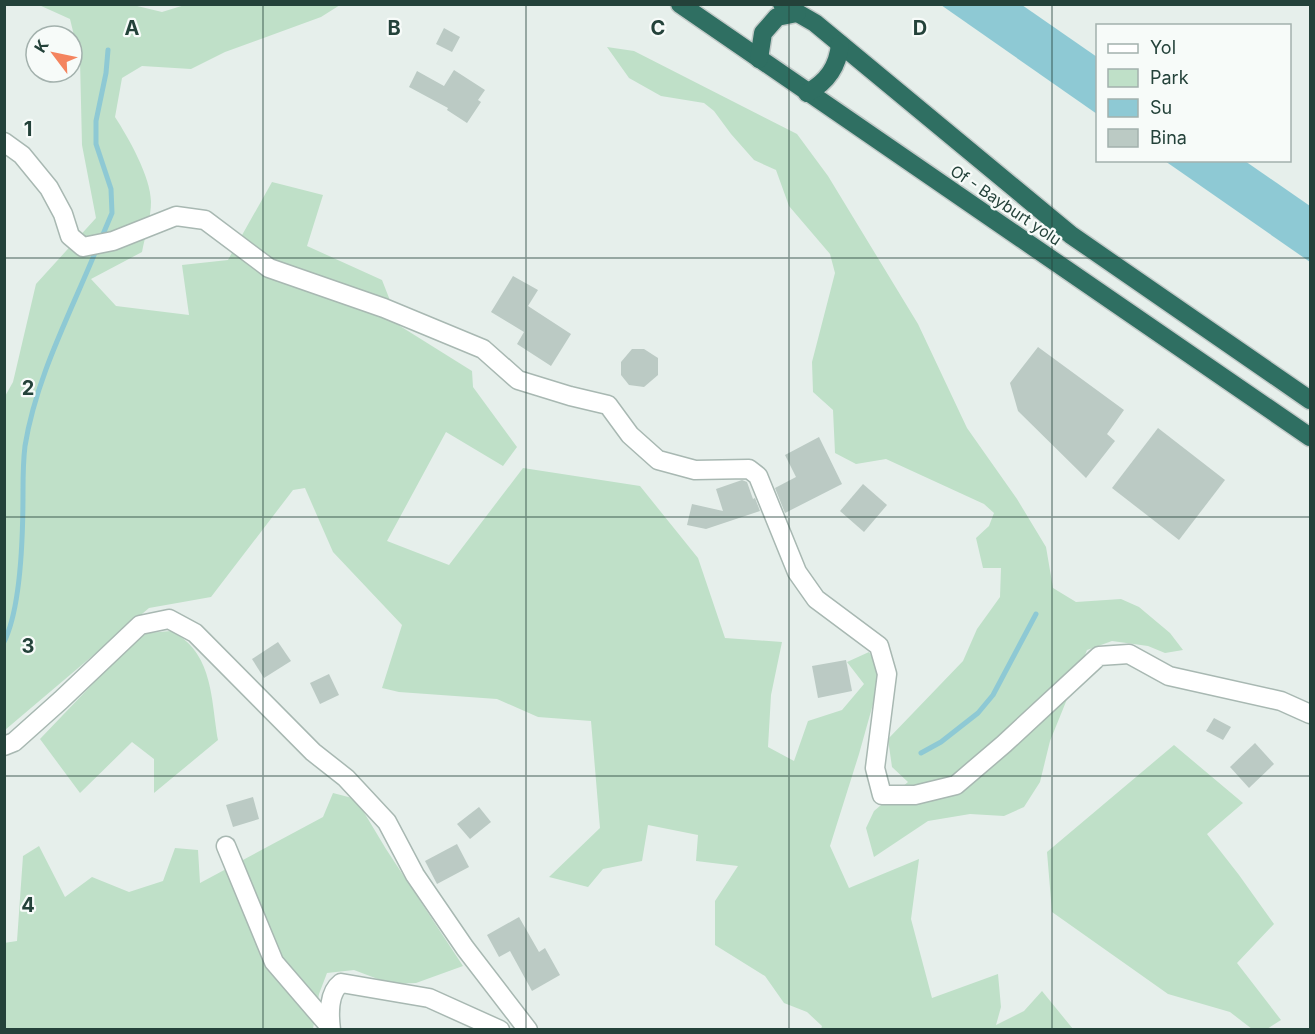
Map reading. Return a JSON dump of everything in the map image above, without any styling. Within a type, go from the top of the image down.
[{"type":"highway","name":"Of - Bayburt yolu","points":[[680,4],[1311,437]]},
{"type":"highway","name":"Of - Bayburt yolu","points":[[790,9],[815,23],[1071,235],[1311,400]]},
{"type":"highway","points":[[759,59],[763,33],[777,17],[790,9]]},
{"type":"highway","points":[[807,93],[819,86],[835,67],[840,44]]},
{"type":"street","points":[[4,142],[22,155],[49,188],[63,214],[70,236],[83,247],[113,241],[176,216],[205,220],[268,268],[384,308],[483,349],[518,380],[608,405],[630,435],[658,460],[695,470],[749,469],[758,476],[797,572],[816,599],[879,646],[887,674],[875,768],[882,795],[915,795],[956,785],[1099,656],[1129,654],[1169,676],[1281,701],[1311,714]]},
{"type":"street","points":[[4,746],[14,742],[140,625],[169,619],[195,633],[313,752],[346,778],[387,822],[415,875],[465,948],[528,1029]]},
{"type":"street","points":[[226,846],[274,962],[330,1028]]},
{"type":"street","points":[[330,1028],[330,1005],[335,987],[341,983],[429,998],[500,1029]]},
{"type":"green space","points":[[188,4],[340,5],[321,17],[225,52],[191,69],[142,66],[122,78],[115,117],[143,169],[150,192],[150,214],[142,252],[91,279],[116,306],[189,315],[182,265],[228,260],[272,182],[323,195],[307,246],[382,280],[400,326],[472,371],[473,387],[517,447],[503,466],[446,432],[387,541],[449,565],[523,468],[640,486],[698,558],[725,638],[782,642],[771,695],[768,747],[794,761],[808,721],[842,710],[864,684],[847,662],[869,652],[882,672],[830,846],[849,888],[919,859],[911,919],[932,998],[998,974],[1001,1007],[996,1025],[1024,1011],[1042,991],[1073,1029],[821,1029],[822,1026],[807,1012],[784,1003],[765,976],[715,945],[715,901],[738,866],[696,861],[698,835],[648,825],[642,861],[603,869],[588,887],[549,877],[600,828],[591,721],[538,717],[497,699],[399,692],[382,688],[402,625],[333,552],[305,488],[293,490],[211,597],[149,608],[5,730],[4,398],[13,382],[36,284],[96,218],[82,145],[81,84],[84,84],[84,24],[71,24],[70,19],[39,5],[133,5],[162,12]]},
{"type":"green space","points":[[607,47],[634,51],[797,134],[828,176],[918,324],[967,428],[1017,499],[1046,547],[1053,588],[1076,602],[1121,599],[1139,607],[1170,633],[1183,650],[1165,653],[1148,646],[1112,641],[1087,650],[1050,741],[1040,782],[1024,807],[1004,816],[970,814],[928,821],[874,857],[866,828],[874,811],[908,782],[892,767],[888,739],[963,661],[977,629],[1000,597],[1001,568],[983,568],[976,538],[989,526],[994,513],[984,504],[886,459],[856,464],[835,453],[833,410],[813,392],[812,362],[835,273],[830,254],[789,206],[776,170],[754,160],[714,111],[704,103],[661,96],[629,78]]},
{"type":"green space","points":[[171,631],[185,640],[195,651],[202,664],[208,678],[218,740],[154,793],[154,759],[132,742],[80,793],[40,739],[127,648],[147,633]]},
{"type":"green space","points":[[1174,745],[1243,803],[1207,834],[1274,924],[1237,963],[1281,1020],[1267,1029],[1252,1029],[1230,1012],[1168,994],[1052,912],[1047,852]]},
{"type":"green space","points":[[333,793],[356,799],[463,966],[416,983],[391,984],[354,970],[327,973],[319,994],[313,1029],[5,1029],[4,943],[17,941],[23,856],[39,846],[65,897],[92,877],[129,892],[163,881],[175,848],[198,850],[200,883],[323,817]]},
{"type":"water","points":[[941,5],[1022,5],[1096,56],[1096,113]]},
{"type":"water","points":[[1166,162],[1246,162],[1310,206],[1310,262]]},
{"type":"building","points":[[444,28],[460,37],[452,52],[436,44]]},
{"type":"building","points":[[454,70],[485,90],[478,100],[481,102],[467,123],[447,110],[448,108],[409,87],[417,71],[444,86]]},
{"type":"building","points":[[513,276],[538,290],[528,306],[571,334],[551,366],[517,344],[524,332],[491,312]]},
{"type":"building","points":[[1038,347],[1124,410],[1107,434],[1115,441],[1086,478],[1018,411],[1010,383]]},
{"type":"building","points":[[632,349],[644,349],[658,358],[658,375],[644,387],[629,385],[621,375],[621,362]]},
{"type":"building","points":[[1158,428],[1225,480],[1179,540],[1112,488]]},
{"type":"building","points":[[819,437],[842,484],[785,513],[775,488],[796,477],[785,455]]},
{"type":"building","points":[[742,480],[747,482],[760,511],[706,529],[687,525],[692,504],[723,511],[716,489]]},
{"type":"building","points":[[863,484],[887,505],[864,532],[840,511]]},
{"type":"building","points":[[278,642],[291,661],[264,678],[252,659]]},
{"type":"building","points":[[846,660],[852,691],[818,698],[812,666]]},
{"type":"building","points":[[329,674],[339,695],[320,704],[310,683]]},
{"type":"building","points":[[1214,718],[1231,727],[1223,740],[1206,731]]},
{"type":"building","points":[[1255,743],[1274,764],[1249,788],[1230,767]]},
{"type":"building","points":[[253,797],[259,819],[233,827],[226,805]]},
{"type":"building","points":[[479,807],[491,822],[470,839],[457,824]]},
{"type":"building","points":[[457,844],[469,867],[437,884],[425,861]]},
{"type":"building","points":[[519,917],[539,952],[545,948],[560,975],[532,991],[510,951],[499,957],[487,935]]},
{"type":"waterway","points":[[101,239],[112,213],[111,189],[96,144],[96,121],[106,73],[108,50]]},
{"type":"waterway","points":[[4,642],[15,609],[18,589],[22,548],[24,458],[30,420],[55,345],[97,248]]},
{"type":"waterway","points":[[921,753],[941,742],[978,713],[993,695],[1036,614]]}]
